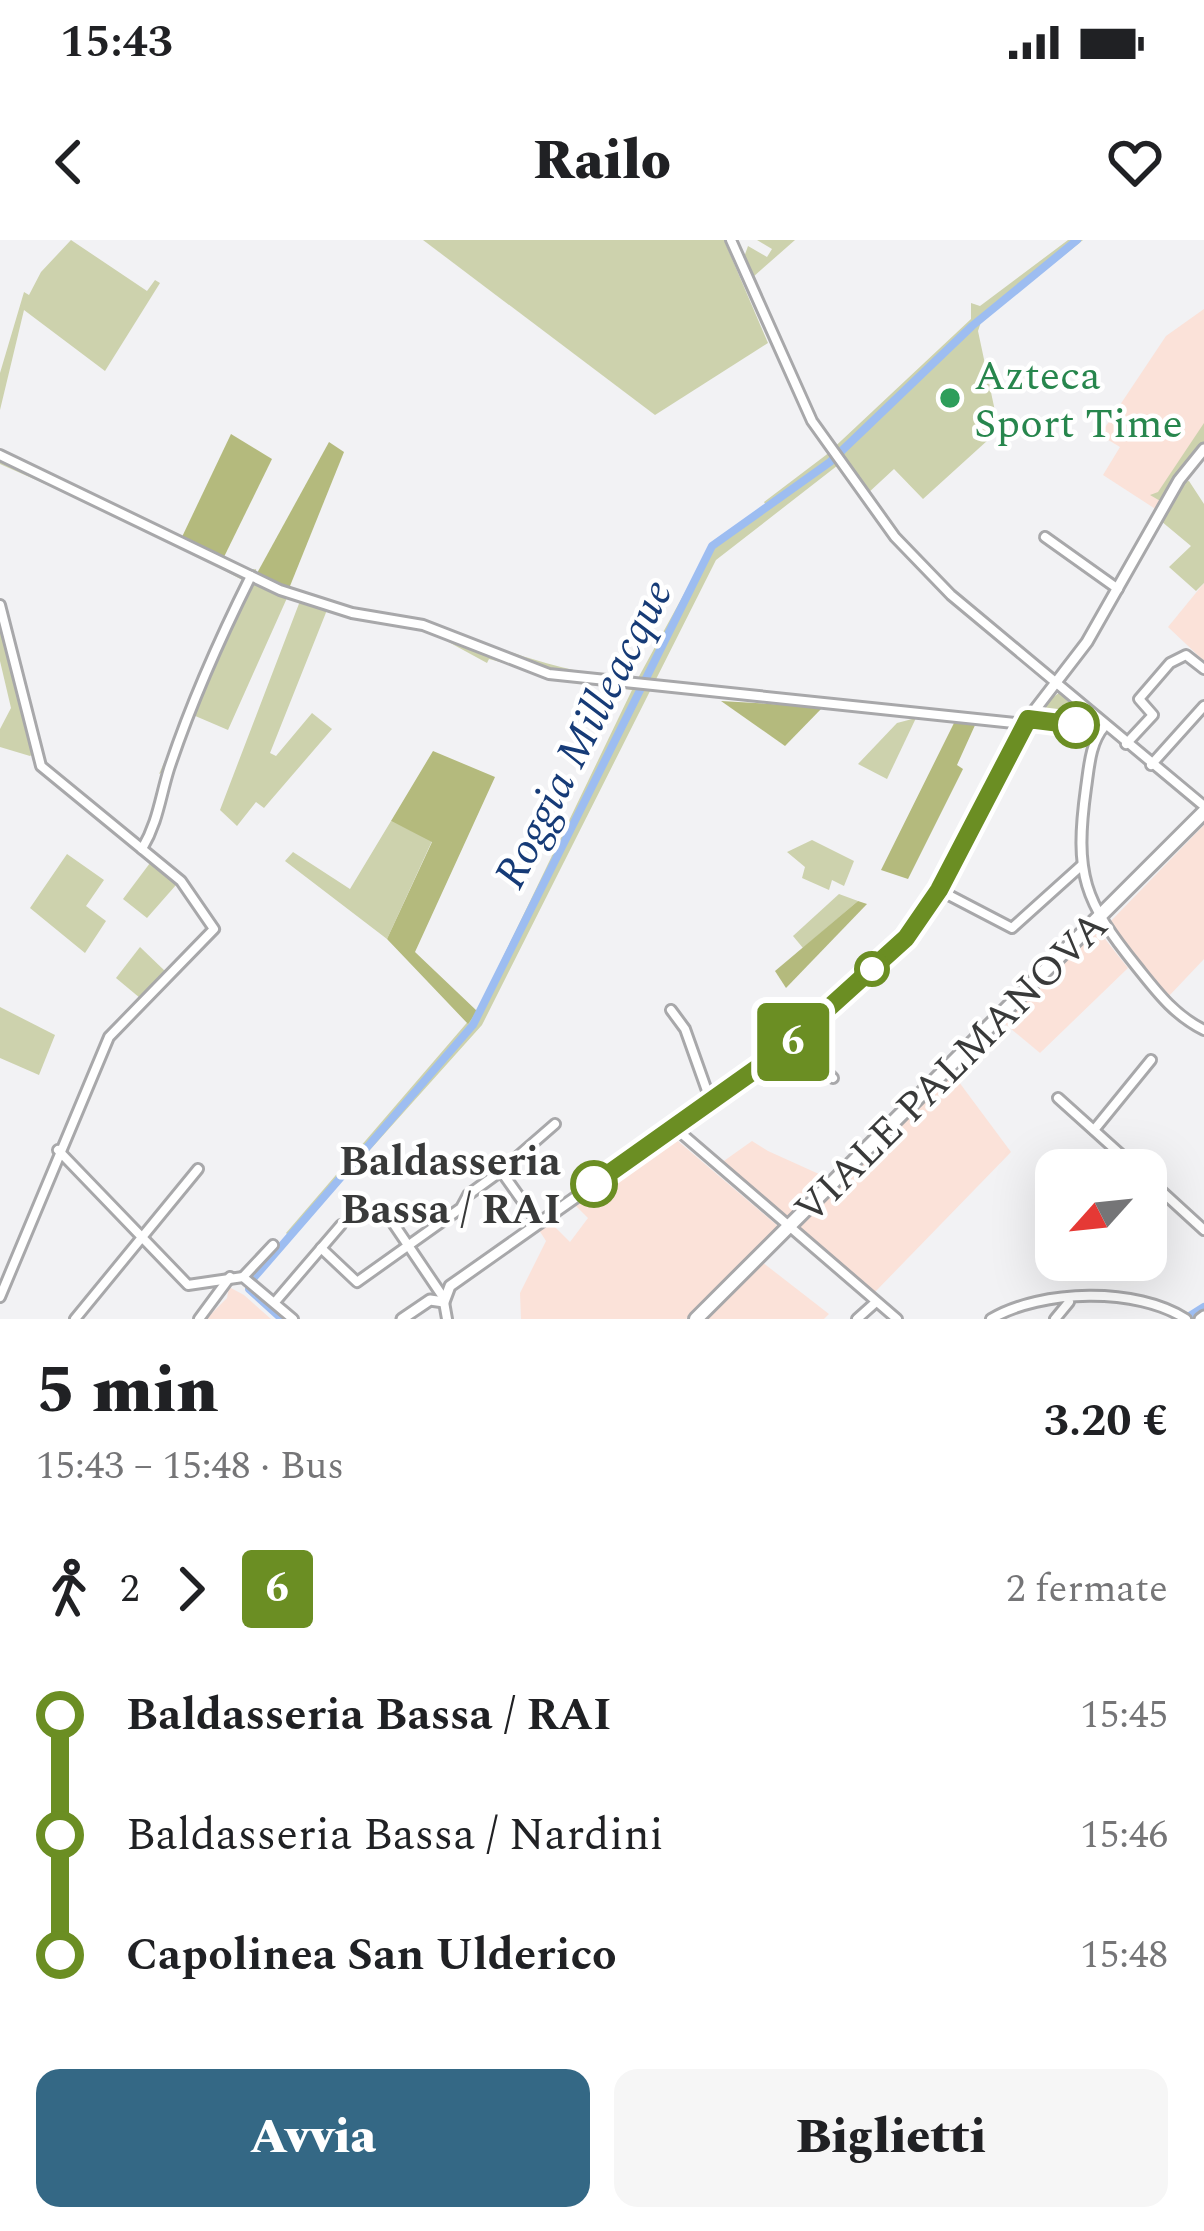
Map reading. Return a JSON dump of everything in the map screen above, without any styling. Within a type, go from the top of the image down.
[{"type":"main road","name":"VIALE PALMANOVA","points":[[696,1319],[1204,809]]},
{"type":"street","points":[[731,240],[797,391],[836,459],[933,578],[1058,679],[1100,724],[1204,809]]},
{"type":"street","points":[[402,1319],[442,1298],[538,1223],[795,1040],[906,938],[939,890],[1026,721],[1119,590],[1179,481],[1204,448]]},
{"type":"street","points":[[0,455],[251,576],[352,614],[423,625],[511,663],[575,679],[1100,724]]},
{"type":"street","points":[[1045,537],[1119,590]]},
{"type":"street","points":[[142,849],[160,813],[168,772],[219,639],[251,576]]},
{"type":"street","points":[[0,605],[39,764],[188,889],[214,932],[109,1037],[0,1296]]},
{"type":"street","points":[[1126,744],[1153,715],[1139,699],[1170,663],[1186,655],[1204,669]]},
{"type":"street","points":[[1151,765],[1204,706]]},
{"type":"street","points":[[1100,724],[1091,757],[1082,865],[1098,918],[1167,1004],[1204,1030]]},
{"type":"street","points":[[939,890],[1012,928],[1066,873],[1082,865]]},
{"type":"street","points":[[670,1010],[686,1029],[711,1102]]},
{"type":"street","points":[[795,1040],[833,1078]]},
{"type":"street","points":[[1094,1130],[1150,1060]]},
{"type":"street","points":[[1058,1098],[1115,1149]]},
{"type":"street","points":[[321,1248],[357,1282],[410,1246],[555,1124]]},
{"type":"street","points":[[674,1127],[897,1319]]},
{"type":"street","points":[[58,1150],[191,1286],[230,1277],[248,1281],[293,1319]]},
{"type":"street","points":[[75,1319],[198,1169]]},
{"type":"street","points":[[501,1171],[538,1223]]},
{"type":"street","points":[[1167,1196],[1204,1230]]},
{"type":"street","points":[[393,1223],[442,1298],[448,1319]]},
{"type":"street","points":[[275,1302],[341,1225]]},
{"type":"street","points":[[248,1281],[273,1245]]},
{"type":"street","points":[[199,1319],[230,1277]]},
{"type":"street","points":[[992,1319],[1016,1307],[1133,1296],[1184,1318]]},
{"type":"street","points":[[1055,1319],[1071,1300]]},
{"type":"street","points":[[857,1319],[876,1301]]},
{"type":"shaded area","points":[[1204,309],[1204,443],[1157,510],[1103,475],[1120,447],[1100,435],[1166,336]]},
{"type":"shaded area","points":[[1204,583],[1204,661],[1168,627]]},
{"type":"shaded area","points":[[1204,825],[1204,959],[1168,997],[1108,924]]},
{"type":"shaded area","points":[[1098,930],[1128,968],[1040,1053],[1004,1023]]},
{"type":"shaded area","points":[[953,1074],[1011,1152],[874,1293],[797,1228]]},
{"type":"shaded area","points":[[672,1136],[779,1227],[686,1319],[521,1319],[520,1293],[546,1241],[539,1230],[550,1222],[570,1242],[588,1218],[575,1205]]},
{"type":"shaded area","points":[[752,1141],[830,1179],[790,1218],[721,1163]]},
{"type":"shaded area","points":[[762,1262],[829,1314],[824,1319],[704,1319]]},
{"type":"shaded area","points":[[229,1287],[271,1319],[206,1319],[227,1298]]},
{"type":"green space","points":[[71,240],[147,291],[155,280],[160,283],[105,371],[24,310],[0,410],[0,373],[24,292],[29,295],[41,272]]},
{"type":"green space","points":[[423,240],[724,240],[768,343],[655,415]]},
{"type":"green space","points":[[757,240],[795,240],[753,277],[792,372],[743,260],[748,246],[767,257],[772,249]]},
{"type":"green space","points":[[1068,240],[1083,240],[981,322],[978,331],[999,430],[923,499],[894,469],[867,494],[842,462],[716,560],[482,1025],[291,1238],[286,1233],[477,1011],[632,690],[568,681],[489,659],[487,663],[421,627],[327,610],[270,753],[276,756],[312,713],[332,729],[264,808],[256,802],[237,826],[220,810],[300,601],[287,598],[228,730],[193,715],[171,767],[159,774],[244,581],[151,531],[0,464],[0,451],[247,571],[256,569],[257,576],[294,592],[369,615],[456,633],[549,664],[637,680],[708,550],[768,509],[764,502],[826,455],[971,319],[971,303],[980,306]]},
{"type":"green space","points":[[1204,423],[1204,443],[1162,502],[1150,495],[1158,492]]},
{"type":"green space","points":[[231,434],[272,459],[223,559],[181,539]]},
{"type":"green space","points":[[329,442],[344,452],[288,591],[256,575]]},
{"type":"green space","points":[[1189,481],[1204,504],[1204,583],[1196,591],[1169,567],[1191,546],[1161,521],[1182,482]]},
{"type":"green space","points":[[0,621],[34,753],[30,756],[0,747],[0,729],[11,708],[0,661]]},
{"type":"green space","points":[[1063,690],[1086,715],[1083,722],[1045,714],[1045,703]]},
{"type":"green space","points":[[721,701],[823,707],[785,746]]},
{"type":"green space","points":[[916,718],[887,779],[858,764],[897,723]]},
{"type":"green space","points":[[955,721],[976,723],[957,765],[963,769],[908,879],[881,870]]},
{"type":"green space","points":[[433,751],[495,777],[415,952],[477,1011],[468,1024],[387,939],[432,842],[391,821]]},
{"type":"green space","points":[[391,821],[432,841],[387,939],[285,861],[293,852],[350,889]]},
{"type":"green space","points":[[812,840],[854,861],[844,886],[832,880],[829,890],[802,878],[805,867],[787,852]]},
{"type":"green space","points":[[67,854],[104,880],[86,906],[106,921],[85,953],[30,908]]},
{"type":"green space","points":[[150,863],[176,885],[147,918],[123,899]]},
{"type":"green space","points":[[839,894],[858,901],[803,948],[793,936]]},
{"type":"green space","points":[[858,901],[867,904],[786,988],[775,971]]},
{"type":"green space","points":[[140,947],[167,973],[140,998],[116,978]]},
{"type":"green space","points":[[0,1007],[55,1035],[39,1075],[0,1058]]},
{"type":"waterway","name":"Roggia Milleacque","points":[[282,1319],[249,1289],[251,1281],[473,1025],[712,546],[830,462],[972,326],[1077,240]]},
{"type":"waterway","points":[[1185,1319],[1204,1307]]},
{"type":"bus line","name":"6","points":[[594,1184],[780,1052],[906,938],[939,890],[1028,719],[1076,725]]},
{"type":"place","name":"Azteca Sport Time","points":[[950,398]]},
{"type":"place","name":"Baldasseria Bassa / RAI","points":[[594,1184]]}]
